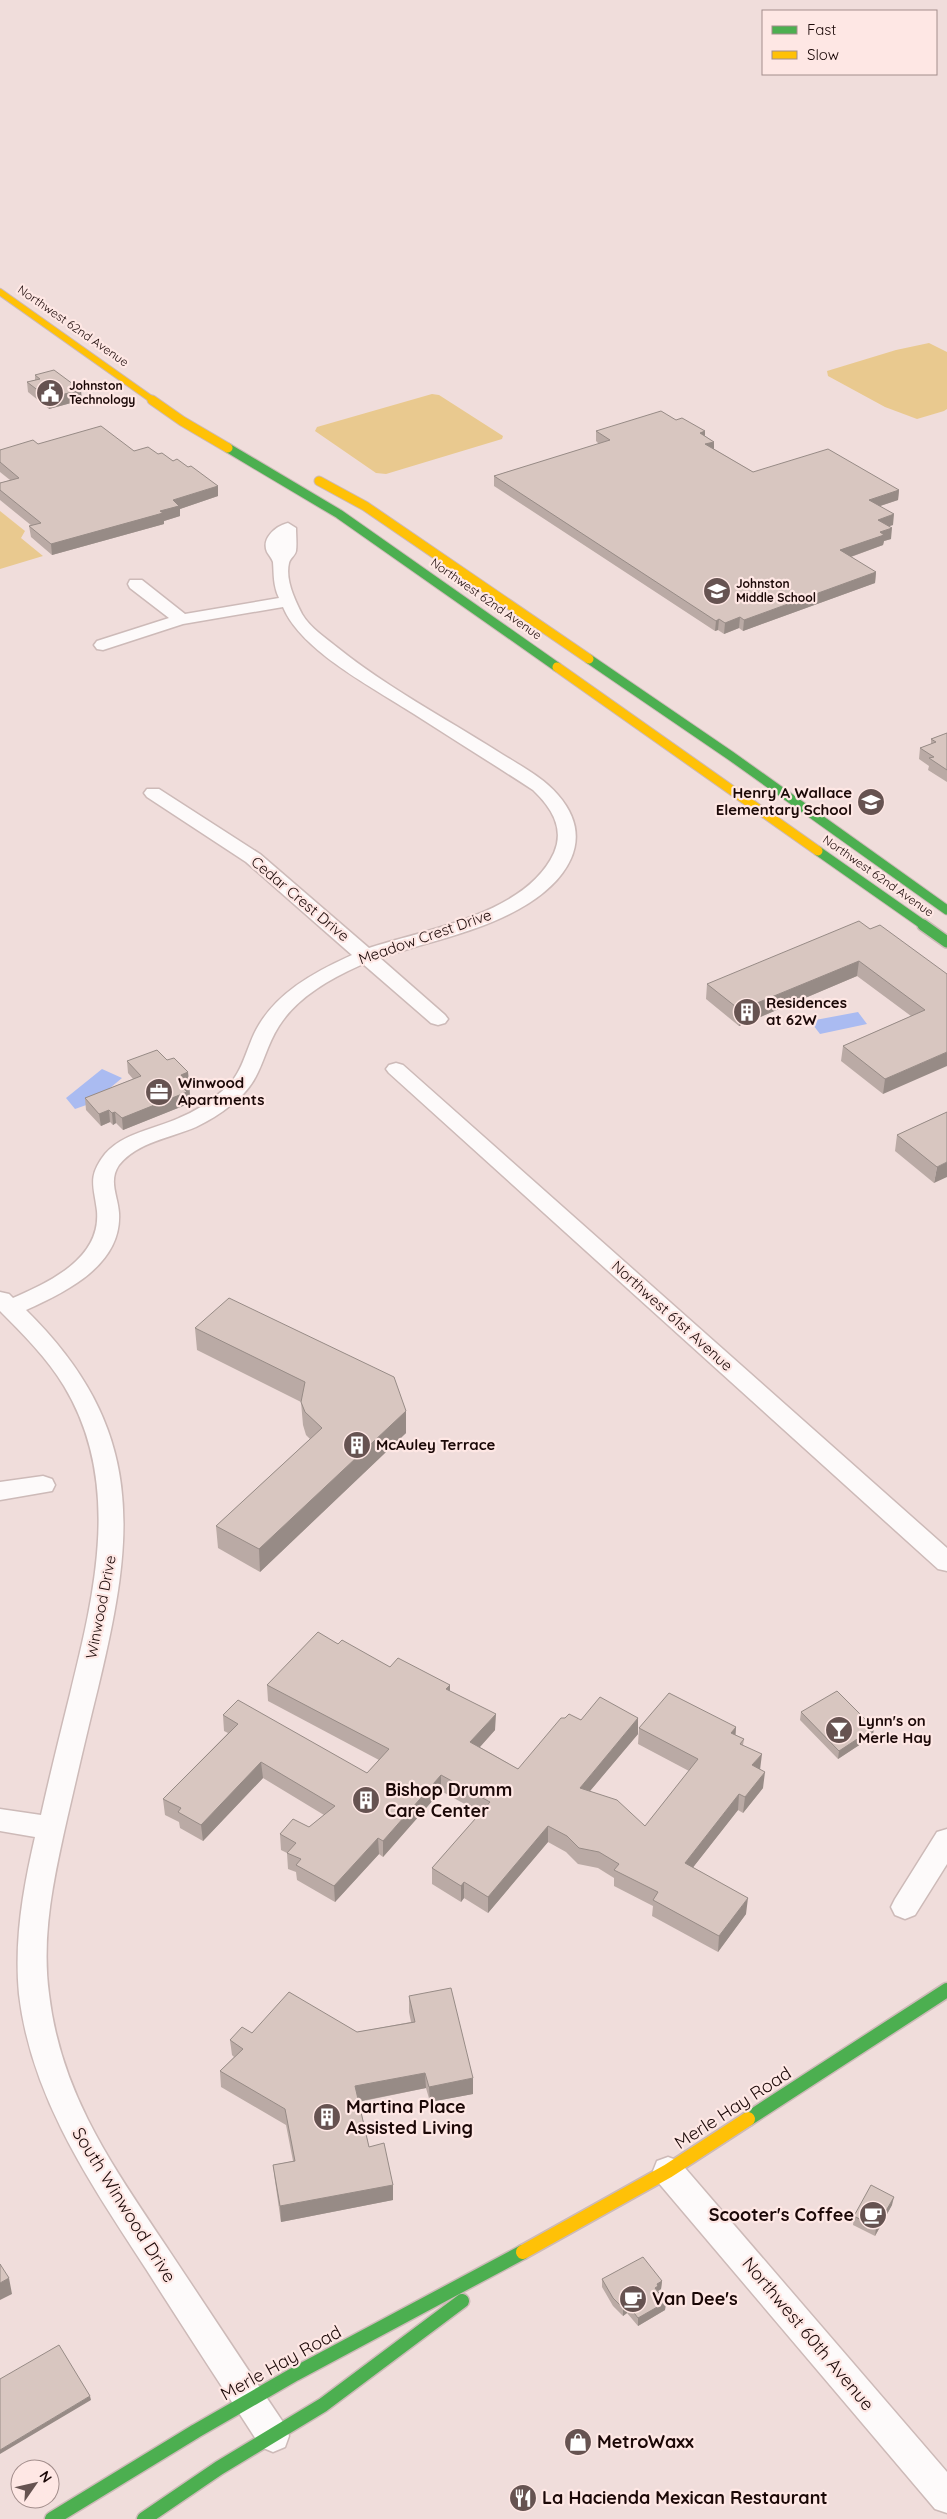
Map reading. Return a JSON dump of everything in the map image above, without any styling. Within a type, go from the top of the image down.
[{"type":"street","name":"Northwest 62nd Avenue","points":[[0,292],[182,420],[339,514],[947,942]]},
{"type":"street","name":"Northwest 62nd Avenue","points":[[306,473],[373,512],[730,756],[947,910]]},
{"type":"street","name":"Meadow Crest Drive","points":[[5,1303],[54,1288],[75,1275],[97,1252],[108,1228],[107,1203],[102,1185],[106,1168],[123,1149],[142,1138],[188,1122],[212,1110],[234,1093],[249,1074],[272,1022],[291,1000],[317,980],[366,956],[486,916],[528,896],[550,877],[564,856],[568,840],[561,811],[539,786],[324,647],[301,624],[288,601],[282,586],[281,560]]},
{"type":"street","points":[[136,584],[181,619]]},
{"type":"street","points":[[103,645],[181,619],[196,618],[288,601]]},
{"type":"street","name":"Cedar Crest Drive","points":[[153,793],[253,858],[438,1019]]},
{"type":"street","name":"Northwest 61st Avenue","points":[[396,1069],[947,1562]]},
{"type":"street","name":"Winwood Drive","points":[[5,1303],[38,1335],[60,1361],[81,1396],[98,1434],[109,1474],[114,1517],[112,1561],[104,1607],[78,1716]]},
{"type":"street","points":[[0,1491],[43,1484]]},
{"type":"street","name":"South Winwood Drive","points":[[78,1716],[39,1877],[34,1914],[32,1970],[36,2017],[48,2064],[73,2125],[90,2157],[273,2436]]},
{"type":"street","points":[[0,1820],[51,1828]]},
{"type":"street","points":[[905,1907],[947,1840]]},
{"type":"street","name":"Merle Hay Road","points":[[52,2519],[250,2400],[533,2247],[668,2171],[947,1990]]},
{"type":"street","name":"Northwest 60th Avenue","points":[[668,2171],[947,2497]]},
{"type":"street","name":"Merle Hay Road","points":[[144,2519],[323,2405],[533,2247]]},
{"type":"shaded area","points":[[929,343],[947,352],[947,409],[944,411],[917,419],[885,407],[828,376],[827,371],[896,350]]},
{"type":"shaded area","points":[[432,394],[439,395],[503,436],[502,439],[386,474],[376,473],[315,431],[317,427]]},
{"type":"shaded area","points":[[0,511],[25,531],[21,538],[43,556],[0,569]]},
{"type":"water","points":[[858,1012],[867,1024],[820,1034],[810,1021]]},
{"type":"water","points":[[102,1069],[122,1078],[92,1103],[75,1109],[66,1098]]},
{"type":"building","points":[[54,370],[81,390],[48,398],[27,382],[40,379],[35,375]]},
{"type":"building","name":"Johnston Middle School","points":[[661,411],[676,420],[682,418],[705,431],[700,433],[714,442],[705,444],[753,472],[828,449],[899,490],[869,500],[894,514],[878,520],[892,528],[880,532],[884,535],[840,550],[876,572],[744,620],[740,617],[725,623],[719,619],[716,621],[494,476],[610,440],[596,431]]},
{"type":"building","points":[[101,426],[134,451],[148,447],[158,454],[162,453],[173,461],[177,459],[188,467],[191,466],[218,486],[173,500],[179,506],[160,511],[163,513],[51,544],[29,526],[41,523],[0,490],[0,483],[19,478],[0,462],[0,450],[33,440],[38,444]]},
{"type":"building","points":[[947,733],[947,770],[929,758],[934,757],[920,748],[936,742],[931,739]]},
{"type":"building","name":"Residences at 62W","points":[[859,921],[870,929],[880,925],[947,974],[947,1052],[885,1079],[843,1046],[925,1010],[859,961],[740,1010],[707,984]]},
{"type":"building","name":"Winwood Apartments","points":[[157,1050],[167,1060],[174,1058],[188,1072],[181,1075],[189,1084],[182,1087],[187,1092],[122,1118],[109,1110],[99,1114],[85,1098],[141,1076],[127,1061]]},
{"type":"building","points":[[947,1112],[947,1162],[937,1167],[897,1135]]},
{"type":"building","name":"McAuley Terrace","points":[[229,1298],[394,1377],[406,1411],[259,1549],[216,1526],[322,1428],[305,1412],[301,1402],[305,1382],[195,1328]]},
{"type":"building","name":"Bishop Drumm Care Center","points":[[318,1632],[338,1644],[342,1640],[390,1667],[398,1658],[450,1685],[446,1689],[496,1714],[470,1742],[518,1769],[561,1718],[565,1718],[569,1714],[581,1720],[600,1697],[638,1718],[580,1788],[617,1800],[645,1826],[698,1759],[639,1728],[669,1693],[736,1727],[731,1733],[744,1739],[740,1744],[762,1754],[752,1765],[765,1772],[745,1797],[739,1794],[685,1863],[748,1898],[719,1936],[653,1900],[658,1892],[614,1870],[619,1864],[599,1852],[579,1848],[567,1836],[548,1826],[488,1897],[464,1882],[461,1886],[432,1868],[490,1802],[441,1775],[383,1841],[378,1838],[334,1886],[296,1865],[301,1859],[287,1853],[296,1843],[280,1834],[293,1819],[309,1827],[335,1806],[261,1762],[201,1825],[178,1812],[181,1808],[163,1799],[238,1724],[223,1715],[238,1700],[367,1773],[389,1749],[267,1685]]},
{"type":"building","name":"Lynn's on Merle Hay","points":[[837,1691],[874,1728],[839,1751],[801,1712]]},
{"type":"building","name":"Martina Place Assisted Living","points":[[451,1988],[473,2078],[429,2087],[425,2073],[355,2086],[369,2147],[384,2143],[393,2185],[280,2206],[273,2165],[295,2161],[285,2109],[220,2071],[243,2049],[230,2040],[242,2027],[252,2033],[289,1992],[357,2032],[415,2022],[409,1996]]},
{"type":"building","name":"Scooter's Coffee","points":[[871,2185],[894,2197],[876,2228],[854,2216]]},
{"type":"building","name":"Van Dee's","points":[[643,2257],[662,2281],[655,2288],[666,2302],[638,2318],[628,2305],[623,2308],[613,2298],[602,2279]]},
{"type":"building","points":[[0,2264],[9,2278],[0,2283]]},
{"type":"building","points":[[59,2345],[90,2396],[0,2450],[0,2379]]},
{"type":"traffic: fast","points":[[228,448],[339,514],[557,667]]},
{"type":"traffic: fast","points":[[589,659],[731,756],[947,910]]},
{"type":"traffic: fast","points":[[818,851],[947,942]]},
{"type":"traffic: fast","points":[[748,2119],[947,1990]]},
{"type":"traffic: fast","points":[[52,2519],[196,2431],[295,2374],[523,2252]]},
{"type":"traffic: fast","points":[[144,2519],[219,2468],[323,2405],[462,2301]]},
{"type":"traffic: slow","points":[[0,292],[182,421],[228,448]]},
{"type":"traffic: slow","points":[[319,481],[365,506],[589,659]]},
{"type":"traffic: slow","points":[[557,667],[818,851]]},
{"type":"traffic: slow","points":[[523,2252],[668,2171],[748,2119]]},
{"type":"place","name":"Johnston Technology","points":[[50,393]]},
{"type":"place","name":"Johnston Middle School","points":[[717,591]]},
{"type":"place","name":"Henry A Wallace Elementary School","points":[[871,802]]},
{"type":"place","name":"Residences at 62W","points":[[747,1012]]},
{"type":"place","name":"Winwood Apartments","points":[[159,1092]]},
{"type":"place","name":"McAuley Terrace","points":[[357,1445]]},
{"type":"place","name":"Lynn's on Merle Hay","points":[[839,1730]]},
{"type":"place","name":"Bishop Drumm Care Center","points":[[366,1800]]},
{"type":"place","name":"Martina Place Assisted Living","points":[[327,2117]]},
{"type":"place","name":"Scooter's Coffee","points":[[873,2215]]},
{"type":"place","name":"Van Dee's","points":[[633,2299]]},
{"type":"place","name":"MetroWaxx","points":[[578,2442]]},
{"type":"place","name":"La Hacienda Mexican Restaurant","points":[[523,2498]]}]
